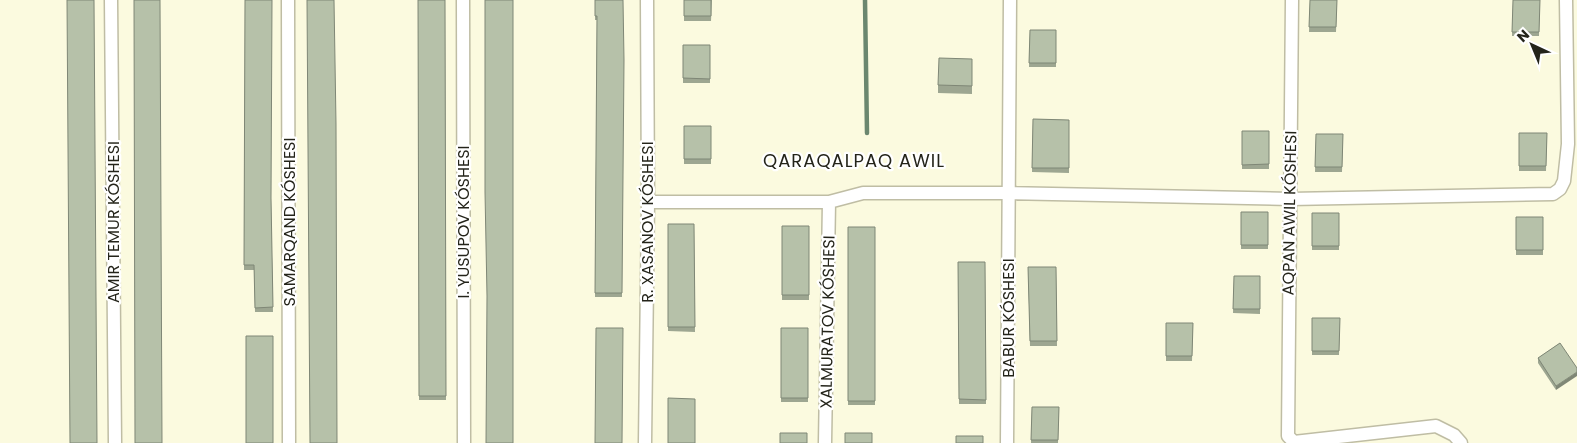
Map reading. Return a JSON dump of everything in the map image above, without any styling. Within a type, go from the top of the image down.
[{"type":"street","name":"AMIR TEMUR KÓSHESI","points":[[111,0],[115,443]]},
{"type":"street","name":"SAMARQAND KÓSHESI","points":[[288,0],[289,443]]},
{"type":"street","name":"I. YUSUPOV KÓSHESI","points":[[463,0],[464,443]]},
{"type":"street","name":"R. XASANOV KÓSHESI","points":[[645,443],[648,202],[647,0]]},
{"type":"street","name":"BABUR KÓSHESI","points":[[1007,443],[1010,0]]},
{"type":"street","points":[[1292,0],[1288,436],[1294,442],[1436,426],[1454,434],[1461,443]]},
{"type":"street","points":[[648,202],[829,202],[863,194],[1009,192],[1290,199],[1553,194],[1560,189],[1564,181],[1568,144],[1566,0]]},
{"type":"street","name":"XALMURATOV KÓSHESI","points":[[825,443],[829,202]]},
{"type":"building","points":[[67,0],[94,0],[97,443],[70,443]]},
{"type":"building","points":[[134,0],[160,0],[162,443],[135,443]]},
{"type":"building","points":[[245,0],[272,0],[271,198],[273,307],[255,308],[254,265],[244,265]]},
{"type":"building","points":[[307,0],[334,0],[337,443],[310,443]]},
{"type":"building","points":[[418,0],[445,0],[446,396],[419,396]]},
{"type":"building","points":[[485,0],[513,0],[513,443],[486,443]]},
{"type":"building","points":[[595,0],[623,0],[622,293],[595,293],[597,16],[595,16]]},
{"type":"building","points":[[684,0],[711,0],[711,16],[684,16]]},
{"type":"building","points":[[1310,0],[1337,0],[1336,27],[1309,27]]},
{"type":"building","points":[[1513,0],[1540,0],[1539,32],[1512,32]]},
{"type":"building","points":[[1030,30],[1056,30],[1056,63],[1029,63]]},
{"type":"building","points":[[683,45],[710,45],[710,79],[683,78]]},
{"type":"building","points":[[939,58],[972,59],[972,86],[938,85]]},
{"type":"building","points":[[1033,119],[1069,120],[1069,168],[1032,168]]},
{"type":"building","points":[[684,126],[711,126],[711,159],[684,159]]},
{"type":"building","points":[[1242,131],[1269,131],[1269,164],[1242,165]]},
{"type":"building","points":[[1519,133],[1547,133],[1546,166],[1519,166]]},
{"type":"building","points":[[1316,134],[1343,134],[1342,167],[1315,167]]},
{"type":"building","points":[[1241,212],[1268,212],[1268,245],[1241,245]]},
{"type":"building","points":[[1312,213],[1339,213],[1339,246],[1312,246]]},
{"type":"building","points":[[1516,217],[1543,217],[1543,250],[1516,250]]},
{"type":"building","points":[[668,224],[694,224],[695,327],[668,327]]},
{"type":"building","points":[[782,226],[809,226],[809,295],[782,295]]},
{"type":"building","points":[[848,227],[875,227],[875,401],[848,401]]},
{"type":"building","points":[[958,262],[985,262],[986,400],[959,399]]},
{"type":"building","points":[[1028,267],[1056,267],[1057,341],[1030,341]]},
{"type":"building","points":[[1234,276],[1260,276],[1260,309],[1233,309]]},
{"type":"building","points":[[1312,318],[1340,318],[1339,351],[1312,351]]},
{"type":"building","points":[[1166,323],[1193,323],[1192,356],[1166,356]]},
{"type":"building","points":[[596,328],[623,328],[622,443],[595,443]]},
{"type":"building","points":[[781,328],[808,328],[808,398],[781,398]]},
{"type":"building","points":[[246,336],[273,336],[273,443],[246,443]]},
{"type":"building","points":[[1560,343],[1577,368],[1577,372],[1556,386],[1538,358]]},
{"type":"building","points":[[668,398],[695,399],[695,443],[668,443]]},
{"type":"building","points":[[1032,407],[1059,407],[1058,440],[1031,440]]},
{"type":"building","points":[[780,433],[807,433],[807,443],[780,443]]},
{"type":"building","points":[[845,433],[872,433],[872,443],[845,443]]},
{"type":"building","points":[[956,436],[983,436],[983,443],[956,443]]},
{"type":"waterway","points":[[865,0],[867,133]]},
{"type":"district","name":"QARAQALPAQ AWIL","points":[[854,161]]}]
